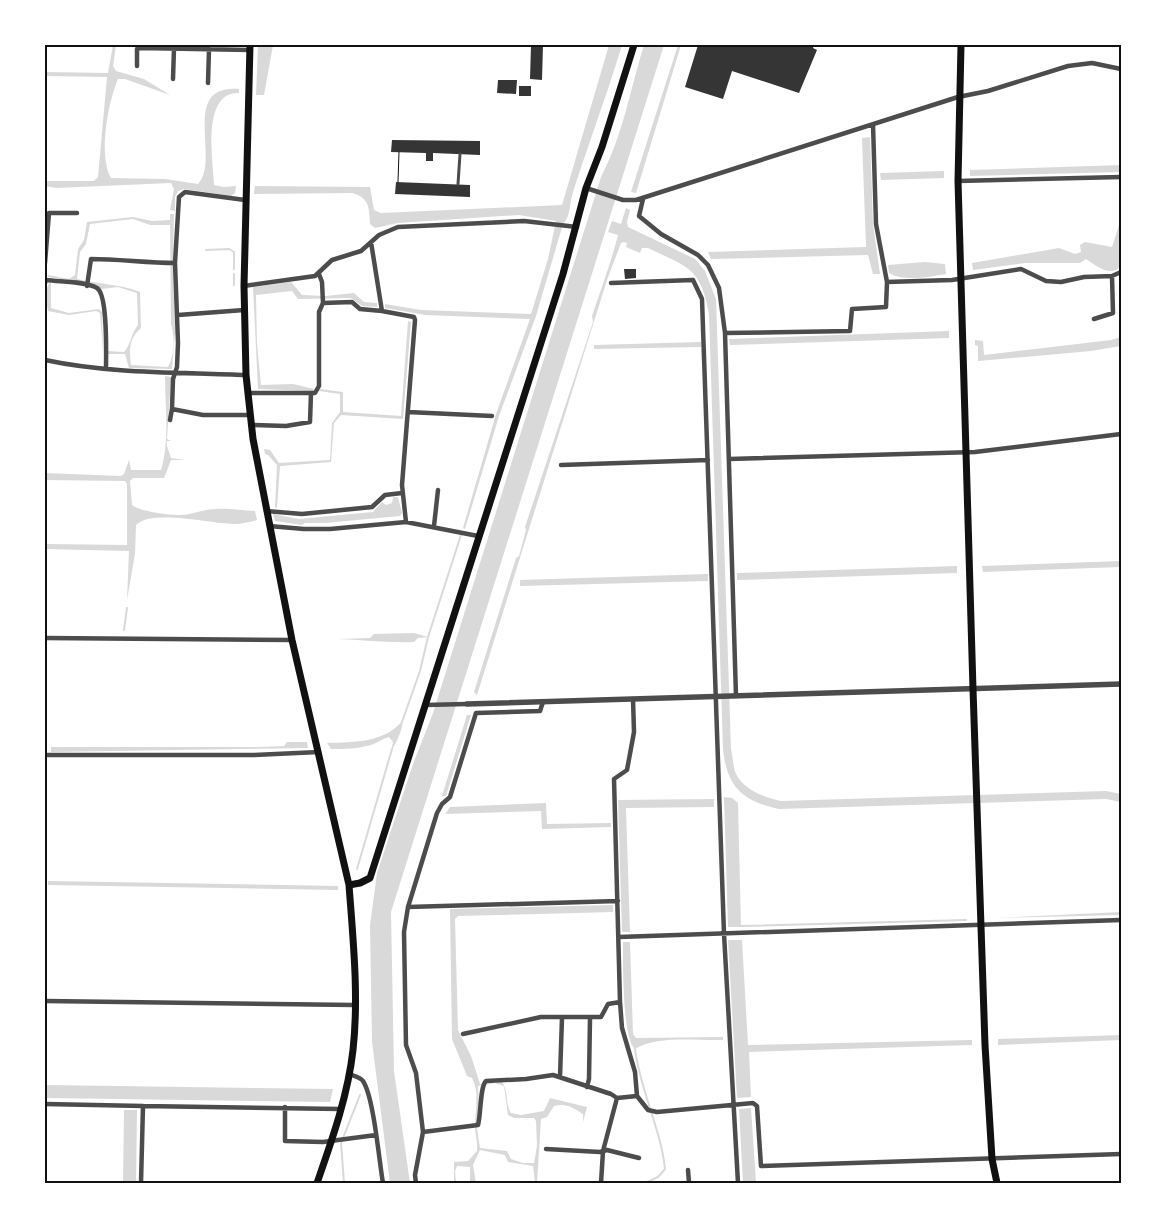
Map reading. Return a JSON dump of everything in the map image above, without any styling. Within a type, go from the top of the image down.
[{"type":"main road","points":[[349,885],[360,883],[370,878],[590,189],[634,45]]},
{"type":"main road","points":[[961,45],[958,97],[958,181],[973,689],[985,1045],[992,1159],[997,1183]]},
{"type":"main road","points":[[250,47],[245,200],[244,310],[246,375],[251,425],[265,511],[292,640],[320,752],[349,885],[354,1005],[353,1048],[349,1074],[340,1109],[317,1183]]},
{"type":"street","points":[[136,66],[137,49],[141,46],[209,49],[250,47]]},
{"type":"street","points":[[174,48],[174,79]]},
{"type":"street","points":[[208,83],[209,49]]},
{"type":"street","points":[[590,189],[629,201],[644,199],[958,97],[1068,66],[1092,63],[1121,69]]},
{"type":"street","points":[[725,334],[850,331],[852,309],[886,307],[887,282],[876,224],[873,124]]},
{"type":"street","points":[[458,184],[460,154]]},
{"type":"street","points":[[958,181],[1121,177]]},
{"type":"street","points":[[170,420],[178,315],[175,263],[179,197],[181,193],[185,192],[245,200]]},
{"type":"street","points":[[644,199],[639,216],[661,234],[698,255],[708,265],[719,288],[725,334],[736,696]]},
{"type":"street","points":[[45,263],[49,213],[77,213]]},
{"type":"street","points":[[244,286],[319,274],[326,264],[361,250],[379,235],[398,227],[524,220],[577,227]]},
{"type":"street","points":[[371,242],[382,311]]},
{"type":"street","points":[[87,283],[91,259],[115,259],[142,263],[175,263]]},
{"type":"street","points":[[887,282],[960,278],[1021,269],[1046,281],[1061,282],[1084,277],[1112,276],[1121,272]]},
{"type":"street","points":[[248,393],[315,393],[319,386],[319,312],[323,291],[319,274]]},
{"type":"street","points":[[1094,319],[1113,313],[1112,276]]},
{"type":"street","points":[[45,280],[87,283],[97,288],[100,292],[106,332],[106,369]]},
{"type":"street","points":[[611,283],[693,280],[702,299],[705,334],[724,934],[738,1183]]},
{"type":"street","points":[[322,303],[352,302],[360,309],[382,311],[414,318],[415,320],[402,493],[406,522]]},
{"type":"street","points":[[178,315],[244,310]]},
{"type":"street","points":[[45,360],[106,369],[246,375]]},
{"type":"street","points":[[251,425],[286,426],[310,422],[311,393]]},
{"type":"street","points":[[172,409],[203,415],[250,415]]},
{"type":"street","points":[[408,412],[492,416]]},
{"type":"street","points":[[729,459],[967,452],[1121,434]]},
{"type":"street","points":[[561,465],[708,460]]},
{"type":"street","points":[[434,526],[438,490]]},
{"type":"street","points":[[265,511],[302,514],[372,507],[385,495],[402,493]]},
{"type":"street","points":[[268,526],[330,529],[406,522],[478,536]]},
{"type":"street","points":[[45,638],[292,640]]},
{"type":"street","points":[[425,705],[1121,684]]},
{"type":"street","points":[[633,699],[634,732],[627,770],[614,779],[620,1002],[622,1028],[635,1072],[638,1096],[650,1111],[667,1112],[720,1108],[734,1104],[753,1103],[757,1106],[761,1166],[1121,1154]]},
{"type":"street","points":[[416,1183],[415,1175],[423,1132],[416,1073],[406,1045],[404,932],[408,907],[437,813],[442,804],[450,797],[476,713],[540,711],[543,702]]},
{"type":"street","points":[[45,755],[254,755],[320,752]]},
{"type":"street","points":[[408,907],[618,901]]},
{"type":"street","points":[[619,937],[1121,920]]},
{"type":"street","points":[[45,1001],[354,1005]]},
{"type":"street","points":[[462,1034],[541,1018],[601,1017],[608,1004],[620,1002]]},
{"type":"street","points":[[560,1077],[562,1018]]},
{"type":"street","points":[[587,1087],[589,1079],[590,1018]]},
{"type":"street","points":[[349,1074],[361,1079],[364,1083],[376,1136],[383,1183]]},
{"type":"street","points":[[423,1132],[476,1126],[481,1114],[482,1085],[495,1079],[526,1079],[546,1074],[611,1094],[617,1098],[638,1096]]},
{"type":"street","points":[[601,1183],[603,1151],[617,1098]]},
{"type":"street","points":[[45,1104],[340,1109]]},
{"type":"street","points":[[141,1183],[142,1106]]},
{"type":"street","points":[[285,1107],[285,1141],[330,1142],[376,1136]]},
{"type":"street","points":[[546,1149],[603,1151],[639,1158]]},
{"type":"street","points":[[688,1170],[689,1183]]},
{"type":"path","points":[[398,182],[399,152]]},
{"type":"shaded area","points":[[113,45],[116,45],[113,66],[116,71],[144,79],[170,95],[125,79],[118,79],[108,115],[105,143],[107,168],[111,178],[165,179],[198,184],[204,173],[206,158],[206,111],[211,98],[221,91],[239,89],[239,93],[227,96],[219,103],[214,115],[211,145],[214,185],[224,187],[236,186],[235,193],[231,196],[184,189],[178,191],[175,197],[175,211],[170,210],[174,189],[171,183],[56,188],[45,186],[45,181],[94,181],[98,177],[107,77],[45,76],[45,72],[108,73]]},
{"type":"shaded area","points":[[258,45],[273,45],[264,95],[256,95]]},
{"type":"shaded area","points":[[609,45],[622,45],[573,192],[569,213],[563,224],[536,316],[499,416],[465,529],[463,528],[496,414],[530,319],[425,315],[385,308],[385,304],[421,310],[531,314],[548,259],[556,221],[519,215],[398,223],[375,228],[370,224],[367,204],[358,195],[352,193],[254,194],[255,186],[370,187],[374,210],[381,213],[562,205]]},
{"type":"shaded area","points":[[644,45],[664,45],[391,912],[394,1071],[410,1183],[390,1183],[372,1042],[370,925],[377,873],[413,764],[433,713],[601,177],[621,129]]},
{"type":"shaded area","points":[[678,45],[681,45],[636,193],[631,192]]},
{"type":"shaded area","points":[[870,137],[873,224],[880,274],[873,274],[868,255],[711,259],[708,252],[866,247],[862,138]]},
{"type":"shaded area","points":[[1121,165],[1121,172],[970,176],[970,170]]},
{"type":"shaded area","points":[[944,171],[944,178],[881,180],[880,173]]},
{"type":"shaded area","points":[[626,208],[630,210],[627,222],[628,227],[695,259],[705,271],[716,299],[731,749],[735,771],[740,780],[749,789],[781,801],[1106,791],[1121,794],[1121,802],[1106,799],[779,809],[755,802],[739,790],[728,773],[723,749],[709,314],[706,298],[702,287],[690,270],[648,248],[642,248],[640,253],[626,247],[627,243],[624,242],[621,243],[607,280],[477,695],[474,692],[516,558],[519,556],[526,530],[525,527],[593,322],[592,316],[618,235],[608,232],[612,221],[621,224]]},
{"type":"shaded area","points":[[170,214],[174,214],[174,346],[171,324],[170,225],[150,225],[133,219],[90,224],[86,244],[80,252],[77,279],[132,289],[140,292],[141,328],[132,340],[131,365],[168,367],[174,347],[172,369],[129,368],[125,354],[108,354],[108,351],[124,352],[138,325],[137,293],[118,287],[102,289],[89,283],[48,277],[48,275],[69,279],[75,275],[78,249],[84,240],[87,222],[133,217],[152,221],[170,220]]},
{"type":"shaded area","points":[[1121,219],[1121,266],[1112,271],[1104,270],[1086,259],[1080,263],[1025,263],[973,270],[972,263],[1059,248],[1075,254],[1081,252],[1080,245],[1085,242],[1112,247]]},
{"type":"shaded area","points":[[925,262],[945,264],[946,274],[909,278],[889,273],[888,265]]},
{"type":"shaded area","points":[[291,282],[302,295],[326,296],[354,293],[364,302],[377,303],[377,307],[362,306],[351,298],[298,299],[292,291],[256,295],[257,344],[261,385],[293,384],[314,389],[313,391],[258,389],[253,287]]},
{"type":"shaded area","points":[[49,283],[51,283],[51,308],[69,313],[99,309],[102,312],[103,353],[100,313],[96,311],[69,315],[48,311],[45,293]]},
{"type":"shaded area","points":[[408,321],[411,322],[403,419],[341,415],[334,423],[331,462],[280,466],[277,508],[275,507],[277,465],[265,454],[264,449],[270,450],[279,463],[330,460],[332,423],[340,412],[340,394],[319,391],[320,389],[343,392],[343,412],[401,416]]},
{"type":"shaded area","points":[[949,331],[949,338],[730,345],[729,339]]},
{"type":"shaded area","points":[[1121,337],[1121,346],[1091,351],[978,361],[978,346],[975,345],[975,340],[983,341],[984,355],[1111,340]]},
{"type":"shaded area","points":[[701,342],[701,347],[594,349],[594,345]]},
{"type":"shaded area","points":[[165,376],[171,377],[167,439],[171,441],[167,441],[167,446],[171,458],[186,460],[171,460],[164,478],[133,478],[130,481],[132,505],[151,512],[177,515],[213,509],[255,511],[257,520],[234,524],[183,518],[144,520],[136,525],[135,554],[127,600],[129,551],[45,549],[45,544],[127,545],[127,484],[125,481],[45,480],[45,473],[121,476],[124,474],[129,460],[131,470],[161,470],[166,436]]},
{"type":"shaded area","points":[[393,497],[398,497],[402,513],[400,516],[305,523],[302,525],[275,521],[273,514],[299,519],[373,512],[382,502],[386,505],[392,503]]},
{"type":"shaded area","points":[[1121,561],[1121,567],[983,572],[982,566]]},
{"type":"shaded area","points":[[957,566],[957,573],[737,580],[737,573]]},
{"type":"shaded area","points":[[708,574],[708,581],[520,586],[520,580]]},
{"type":"shaded area","points":[[414,633],[428,637],[418,638],[414,642],[337,639],[370,638],[374,634]]},
{"type":"shaded area","points":[[467,715],[471,715],[446,796],[442,796]]},
{"type":"shaded area","points":[[403,720],[399,736],[391,751],[393,742],[389,737],[371,745],[356,748],[331,749],[327,743],[369,740],[396,728]]},
{"type":"shaded area","points":[[287,742],[307,742],[308,748],[51,752],[51,747],[258,747],[284,746]]},
{"type":"shaded area","points":[[724,797],[732,798],[738,803],[741,927],[728,927]]},
{"type":"shaded area","points":[[714,799],[714,807],[626,808],[630,932],[622,932],[618,800]]},
{"type":"shaded area","points":[[546,803],[547,824],[611,823],[611,827],[542,829],[541,811],[445,814],[450,807]]},
{"type":"shaded area","points":[[48,881],[338,886],[338,890],[48,885]]},
{"type":"shaded area","points":[[613,905],[613,912],[458,916],[455,919],[458,1030],[471,1056],[480,1084],[502,1082],[506,1089],[508,1106],[511,1113],[521,1115],[544,1111],[550,1098],[587,1107],[583,1122],[583,1114],[563,1105],[554,1106],[547,1117],[541,1119],[537,1183],[535,1183],[533,1166],[508,1162],[505,1155],[480,1150],[473,1165],[476,1183],[470,1183],[470,1167],[457,1166],[455,1171],[456,1183],[454,1183],[454,1162],[468,1161],[477,1151],[477,1145],[475,1126],[476,1090],[472,1078],[467,1076],[452,1039],[450,909]],"holes":[[[495,1083],[504,1086],[508,1115],[514,1118],[534,1118],[536,1121],[537,1146],[534,1163],[523,1163],[511,1159],[507,1151],[480,1148],[477,1128],[479,1110],[478,1086]]]},
{"type":"shaded area","points":[[1121,912],[1121,915],[996,918]]},
{"type":"shaded area","points":[[728,940],[742,940],[748,1045],[972,1040],[972,1045],[749,1052],[751,1097],[737,1098]]},
{"type":"shaded area","points":[[623,942],[630,942],[633,1034],[636,1038],[723,1037],[723,1040],[666,1040],[635,1049],[631,1042],[625,1016]]},
{"type":"shaded area","points":[[1121,1035],[1121,1040],[998,1045],[998,1039]]},
{"type":"shaded area","points":[[46,1085],[333,1089],[330,1102],[46,1098]]},
{"type":"shaded area","points":[[751,1108],[756,1183],[743,1183],[739,1109]]},
{"type":"shaded area","points":[[124,1110],[137,1110],[136,1183],[123,1183]]},
{"type":"building","points":[[531,45],[543,45],[542,80],[530,79]]},
{"type":"building","points":[[698,45],[814,45],[813,48],[817,50],[799,93],[732,71],[723,99],[685,87]]},
{"type":"building","points":[[498,80],[517,80],[516,94],[497,93]]},
{"type":"building","points":[[519,86],[531,86],[531,96],[519,96]]},
{"type":"building","points":[[392,140],[480,141],[480,155],[433,153],[433,161],[426,161],[426,153],[391,152]]},
{"type":"building","points":[[396,182],[470,185],[470,197],[395,194]]},
{"type":"building","points":[[624,269],[636,269],[636,278],[625,279]]},
{"type":"waterway","points":[[206,250],[229,249],[234,252],[234,269]]},
{"type":"waterway","points":[[234,274],[234,285]]},
{"type":"waterway","points":[[402,722],[420,671],[428,637],[461,535]]},
{"type":"waterway","points":[[124,630],[127,608]]},
{"type":"waterway","points":[[357,869],[392,749]]},
{"type":"waterway","points":[[741,926],[966,920]]},
{"type":"waterway","points":[[635,1049],[641,1079],[663,1154],[665,1169],[658,1177],[645,1183]]},
{"type":"waterway","points":[[344,1183],[341,1143],[360,1095]]}]
